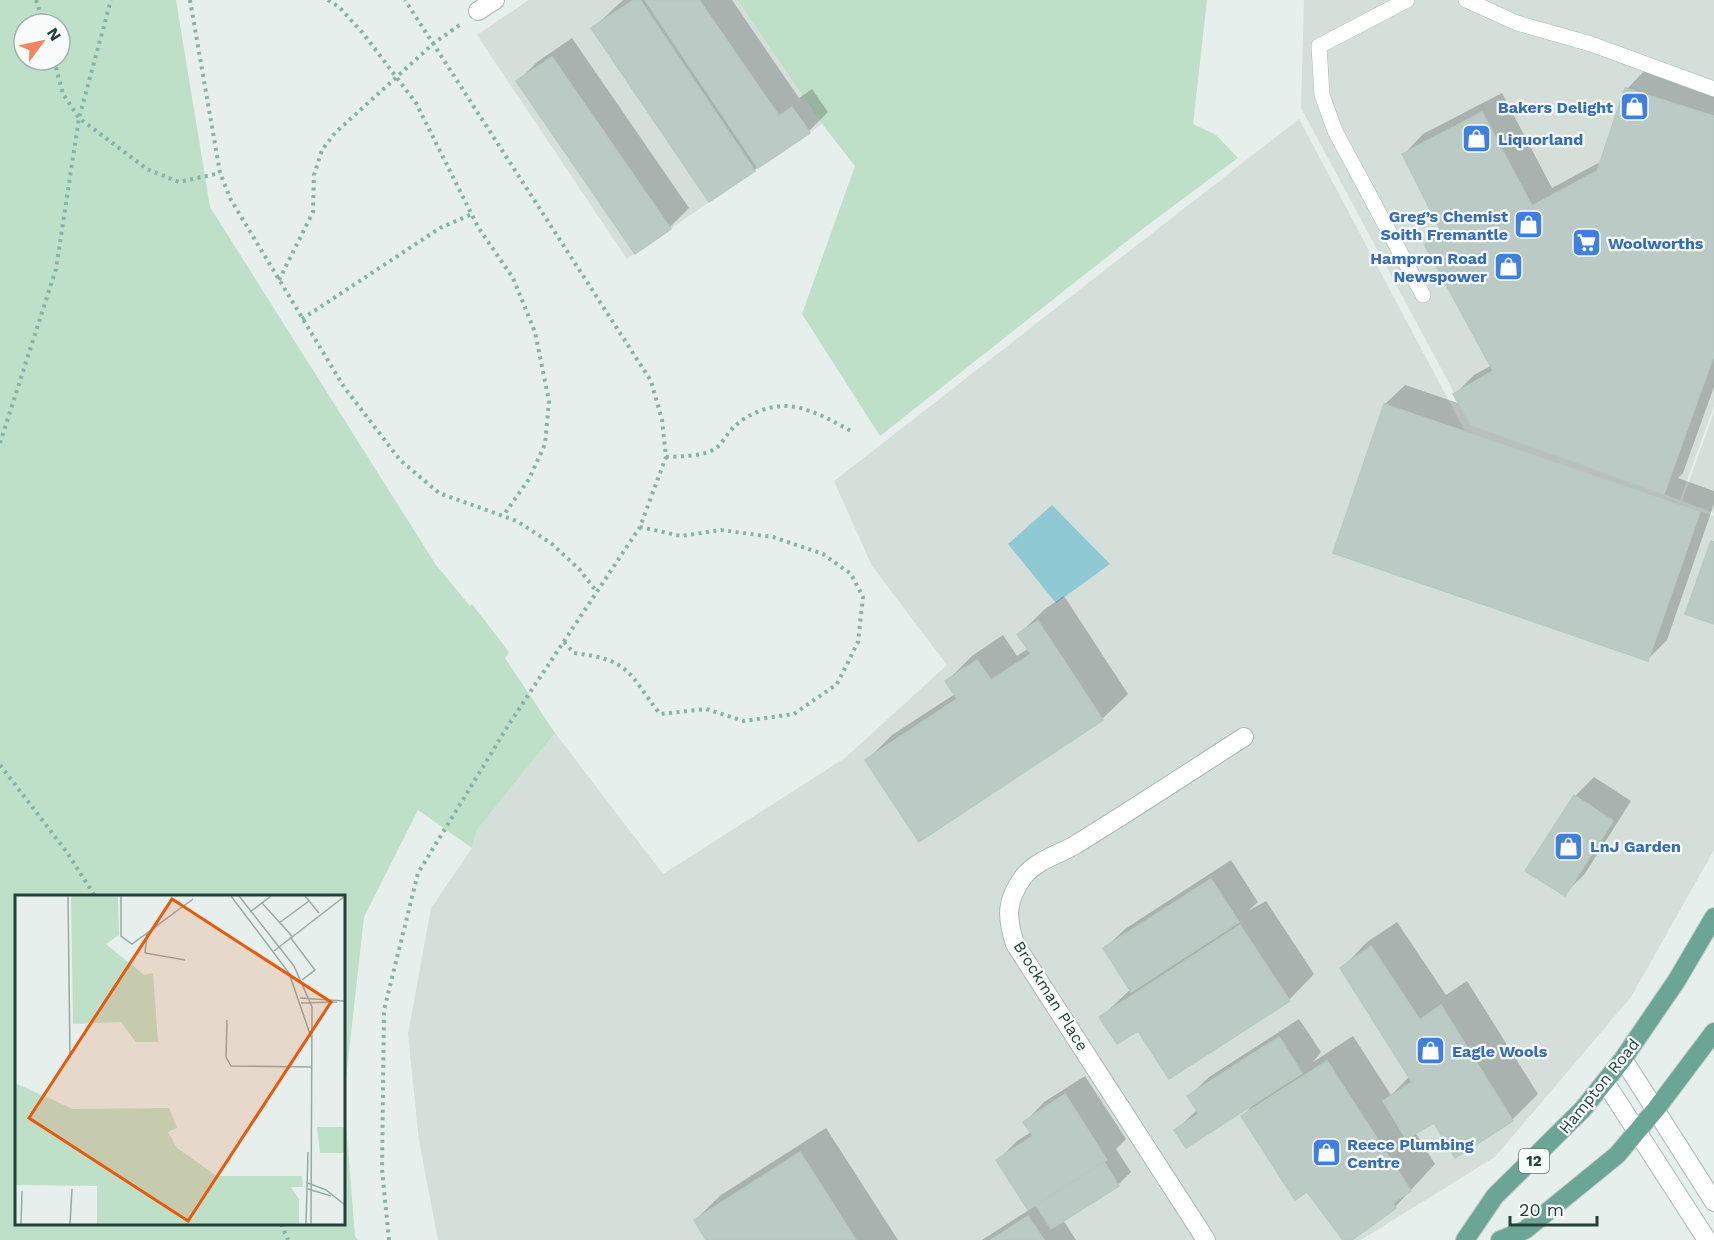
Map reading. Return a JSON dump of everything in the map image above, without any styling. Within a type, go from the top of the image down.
[{"type":"main road","name":"Hampton Road","points":[[1465,1240],[1495,1196],[1541,1154],[1623,1059],[1677,980],[1714,917]]},
{"type":"main road","points":[[1500,1240],[1525,1230],[1608,1162],[1656,1109],[1714,1032]]},
{"type":"street","points":[[478,11],[495,0]]},
{"type":"street","name":"Brockman Place","points":[[1206,1240],[1016,944],[1008,921],[1011,898],[1026,874],[1040,861],[1065,851],[1244,737]]},
{"type":"street","points":[[1623,1059],[1714,1202]]},
{"type":"street","points":[[1605,1082],[1707,1240]]},
{"type":"lane","points":[[1407,0],[1319,46],[1323,94],[1335,130],[1424,295]]},
{"type":"lane","points":[[1466,0],[1517,23],[1591,44],[1714,89]]},
{"type":"path","points":[[0,443],[56,269],[79,118],[111,0]]},
{"type":"path","points":[[190,0],[220,173],[231,200],[345,387],[400,460],[439,493],[517,521],[552,544],[579,569],[597,592]]},
{"type":"path","points":[[328,0],[339,7],[362,32],[416,103],[472,214],[513,278],[531,321],[549,401],[545,444],[529,479],[503,516]]},
{"type":"path","points":[[389,1240],[382,1169],[384,1011],[418,873],[511,721],[640,526],[666,457],[662,420],[651,381],[405,0]]},
{"type":"path","points":[[279,279],[313,212],[314,176],[322,150],[335,133],[434,43],[478,11]]},
{"type":"path","points":[[57,72],[63,94],[79,118],[147,168],[180,182],[220,173]]},
{"type":"path","points":[[302,319],[440,228],[472,214]]},
{"type":"path","points":[[666,457],[691,456],[716,448],[734,426],[751,416],[784,406],[809,411],[853,432]]},
{"type":"path","points":[[563,641],[574,653],[606,657],[635,676],[660,714],[706,710],[744,721],[794,714],[837,684],[858,642],[863,597],[851,574],[822,554],[773,537],[721,530],[681,536],[640,526]]},
{"type":"path","points":[[0,765],[66,851],[94,895]]},
{"type":"path","points":[[281,1225],[288,1240]]},
{"type":"shaded area","points":[[529,0],[737,0],[822,124],[627,259],[477,35]]},
{"type":"shaded area","points":[[1304,0],[1714,0],[1714,406],[1680,500],[1471,424],[1301,108]]},
{"type":"shaded area","points":[[1299,119],[1465,431],[1714,516],[1714,850],[1631,997],[1495,1157],[1361,1240],[438,1240],[419,1141],[408,1034],[431,908],[472,848],[477,830],[555,733],[663,874],[845,758],[947,665],[872,566],[834,481]]},
{"type":"shaded area","points":[[1714,412],[1714,513],[1682,501]]},
{"type":"green space","points":[[0,0],[176,0],[210,207],[436,565],[470,606],[472,604],[509,652],[505,658],[555,733],[477,830],[472,848],[418,810],[364,917],[345,1088],[345,895],[15,895],[15,1225],[345,1225],[345,1110],[355,1236],[358,1240],[0,1240]]},
{"type":"green space","points":[[737,0],[1207,0],[1193,124],[1216,135],[1238,158],[1145,227],[880,436],[802,314],[855,166],[822,124]]},
{"type":"water","points":[[1052,505],[1110,564],[1056,603],[1008,544]]},
{"type":"building","points":[[634,0],[640,0],[755,171],[709,202],[591,28]]},
{"type":"building","points":[[645,0],[699,0],[779,116],[792,107],[810,133],[758,168]]},
{"type":"building","points":[[552,57],[671,229],[635,254],[516,81]]},
{"type":"building","points":[[1625,88],[1714,116],[1714,355],[1664,494],[1471,425],[1453,394],[1493,371],[1424,244],[1443,235],[1402,154],[1482,112],[1532,206],[1597,171]]},
{"type":"building","points":[[1384,404],[1700,512],[1648,661],[1333,553]]},
{"type":"building","points":[[1711,541],[1714,542],[1714,624],[1685,614]]},
{"type":"building","points":[[1038,621],[1103,720],[919,842],[865,760],[957,699],[945,681],[977,660],[991,680],[1031,654],[1017,634]]},
{"type":"building","name":"LnJ Garden","points":[[1574,795],[1613,821],[1565,896],[1525,871]]},
{"type":"building","points":[[1211,879],[1239,922],[1131,992],[1103,948]]},
{"type":"building","points":[[1240,925],[1290,1001],[1169,1079],[1138,1031],[1117,1044],[1099,1017]]},
{"type":"building","name":"Eagle Wools","points":[[1371,946],[1420,1020],[1441,1005],[1513,1121],[1455,1158],[1434,1123],[1406,1139],[1383,1101],[1412,1082],[1340,968]]},
{"type":"building","points":[[1279,1037],[1302,1073],[1186,1148],[1174,1130],[1199,1114],[1187,1096]]},
{"type":"building","name":"Reece Plumbing Centre","points":[[1327,1061],[1411,1191],[1393,1203],[1396,1208],[1352,1240],[1343,1240],[1307,1192],[1295,1200],[1241,1116]]},
{"type":"building","points":[[1065,1094],[1107,1160],[1028,1210],[996,1160],[1033,1136],[1023,1122]]},
{"type":"building","points":[[800,1152],[856,1240],[706,1240],[694,1220]]},
{"type":"building","points":[[1104,1162],[1119,1186],[1051,1229],[1036,1205]]},
{"type":"building","points":[[1028,1216],[1044,1240],[991,1240]]},
{"type":"place","name":"Bakers Delight","points":[[1634,107]]},
{"type":"place","name":"Liquorland","points":[[1477,139]]},
{"type":"place","name":"Greg’s Chemist Soith Fremantle","points":[[1529,225]]},
{"type":"place","name":"Woolworths","points":[[1587,243]]},
{"type":"place","name":"Hampron Road Newspower","points":[[1508,267]]},
{"type":"place","name":"LnJ Garden","points":[[1569,846]]},
{"type":"place","name":"Eagle Wools","points":[[1431,1051]]},
{"type":"place","name":"Reece Plumbing Centre","points":[[1326,1153]]}]
